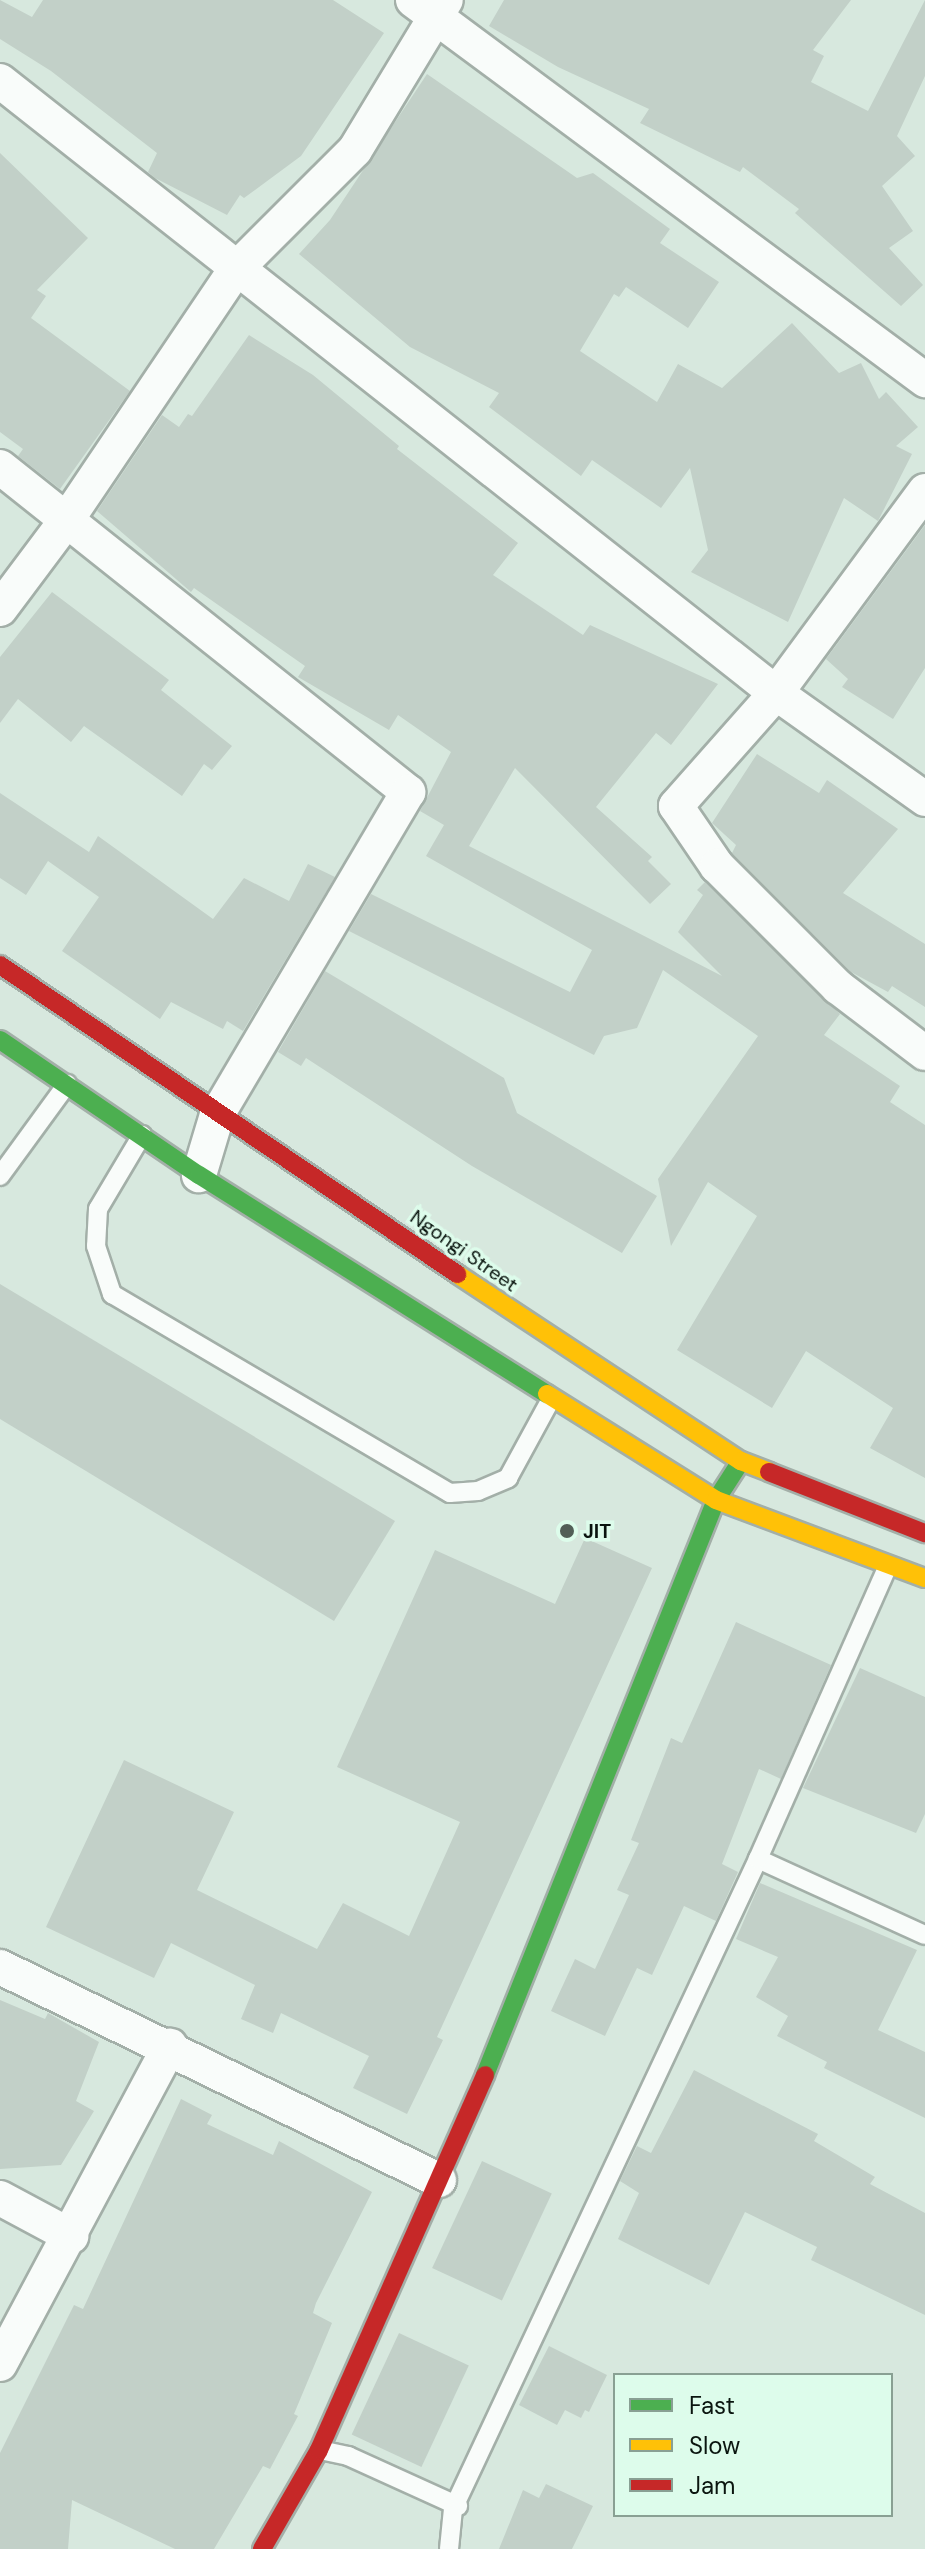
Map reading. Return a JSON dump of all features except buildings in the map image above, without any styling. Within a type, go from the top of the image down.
[{"type":"main road","name":"Ngongi Street","points":[[0,965],[217,1115],[280,1151],[570,1351],[741,1461],[925,1533]]},
{"type":"main road","points":[[0,1040],[143,1134],[199,1175],[716,1500],[925,1578]]},
{"type":"main road","points":[[262,2549],[319,2450],[439,2180],[534,1963],[716,1500],[741,1461]]},
{"type":"street","points":[[0,609],[68,518],[236,269],[355,150],[431,5],[925,380]]},
{"type":"street","points":[[0,81],[776,693],[925,799]]},
{"type":"street","points":[[0,467],[68,518],[408,792],[217,1115],[199,1175]]},
{"type":"street","points":[[925,491],[776,693],[676,806],[717,866],[838,987],[925,1053]]},
{"type":"street","points":[[0,1967],[170,2045],[439,2180]]},
{"type":"street","points":[[0,2364],[71,2236],[170,2045]]},
{"type":"street","points":[[0,2198],[71,2236]]},
{"type":"lane","points":[[0,1176],[67,1084]]},
{"type":"lane","points":[[143,1134],[98,1209],[96,1246],[112,1294],[450,1493],[478,1491],[508,1478],[551,1399]]},
{"type":"lane","points":[[449,2549],[458,2506],[606,2178],[758,1859],[888,1566]]},
{"type":"lane","points":[[758,1859],[925,1935]]},
{"type":"lane","points":[[319,2450],[348,2456],[458,2506]]},
{"type":"traffic: fast","points":[[0,1040],[199,1175],[547,1394]]},
{"type":"traffic: fast","points":[[485,2075],[716,1500],[741,1461]]},
{"type":"traffic: slow","points":[[457,1274],[741,1461],[769,1472]]},
{"type":"traffic: slow","points":[[547,1394],[716,1500],[925,1578]]},
{"type":"traffic: jam","points":[[0,965],[457,1274]]},
{"type":"traffic: jam","points":[[769,1472],[925,1533]]},
{"type":"traffic: jam","points":[[262,2549],[319,2450],[485,2075]]},
{"type":"place","name":"JIT","points":[[567,1531]]}]
